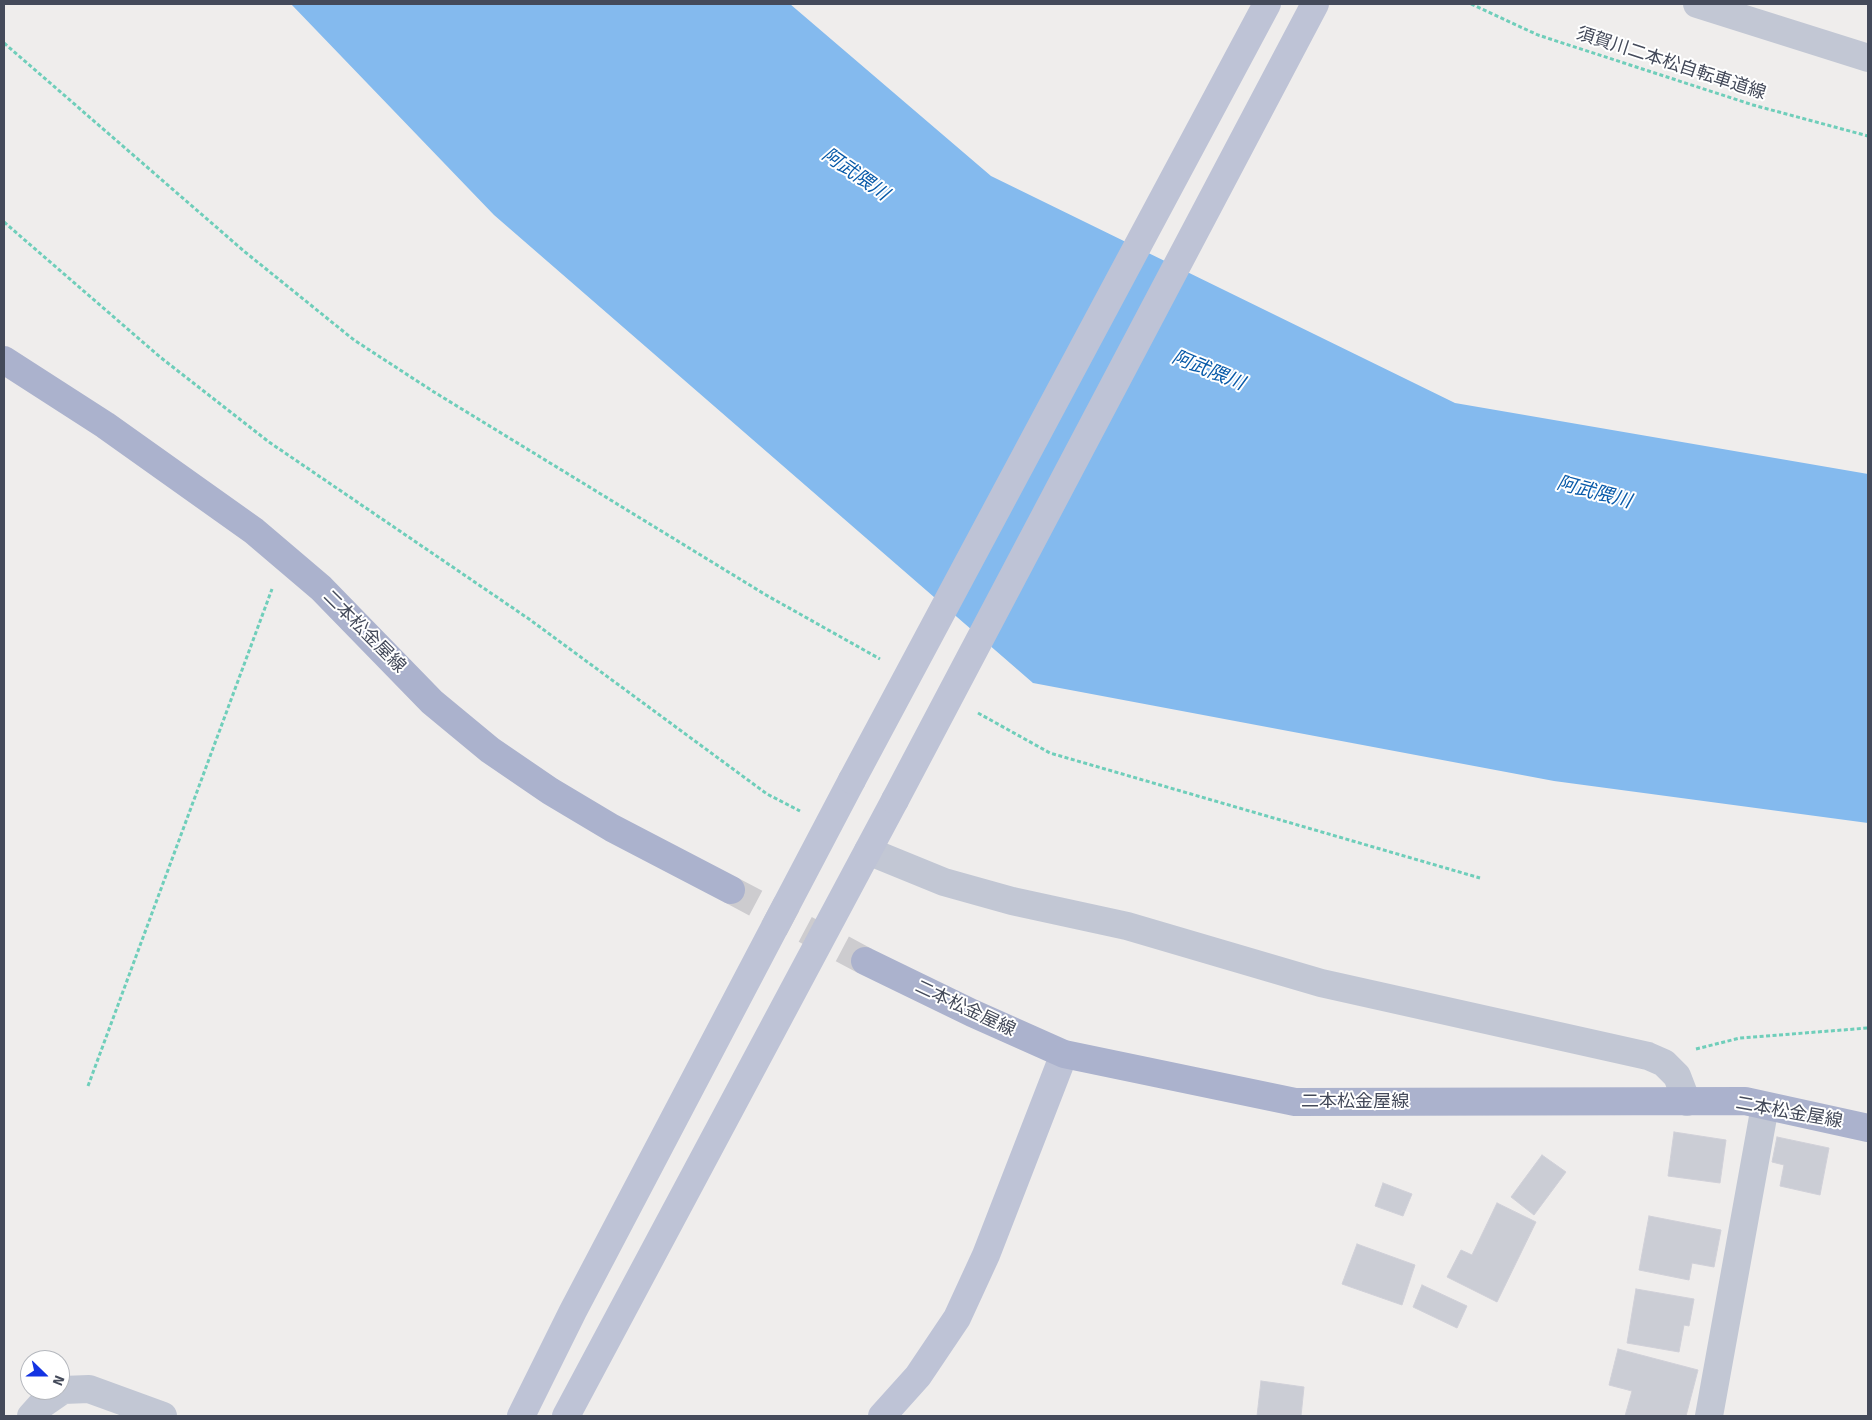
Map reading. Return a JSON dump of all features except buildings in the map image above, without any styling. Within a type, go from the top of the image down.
[{"type":"main road","name":"二本松金屋線","points":[[4,360],[105,425],[208,497],[284,556],[321,588],[432,702],[490,750],[550,791],[612,828],[732,890]]},
{"type":"main road","name":"二本松金屋線","points":[[864,961],[972,1013],[1064,1054],[1295,1102],[1745,1102],[1868,1128]]},
{"type":"street","points":[[521,1416],[573,1311],[826,825],[852,780],[1266,4]]},
{"type":"street","points":[[566,1416],[868,851],[1315,4]]},
{"type":"street","points":[[1698,4],[1868,58]]},
{"type":"street","points":[[868,851],[944,882],[1012,902],[1127,926],[1321,983],[1648,1056],[1664,1063],[1677,1076],[1687,1102]]},
{"type":"street","points":[[887,1415],[918,1376],[956,1318],[986,1255],[1064,1054]]},
{"type":"street","points":[[1709,1416],[1765,1106]]},
{"type":"street","points":[[31,1416],[40,1406],[63,1390],[89,1389],[163,1416]]},
{"type":"path","name":"須賀川二本松自転車道線","points":[[1471,4],[1538,35],[1754,105],[1868,136]]},
{"type":"path","points":[[4,43],[245,252],[354,340],[434,392],[766,595],[887,662]]},
{"type":"path","points":[[4,222],[160,357],[269,442],[529,619],[767,794],[826,825]]},
{"type":"path","points":[[88,1086],[284,556]]},
{"type":"path","points":[[973,710],[1050,753],[1480,878]]},
{"type":"path","points":[[1648,1056],[1680,1053],[1740,1038],[1868,1028]]},
{"type":"water","name":"阿武隈川","points":[[291,4],[790,4],[991,176],[1455,403],[1868,474],[1868,823],[1554,781],[1033,683],[494,215]]},
{"type":"tunnel","points":[[731,890],[865,961]]}]
